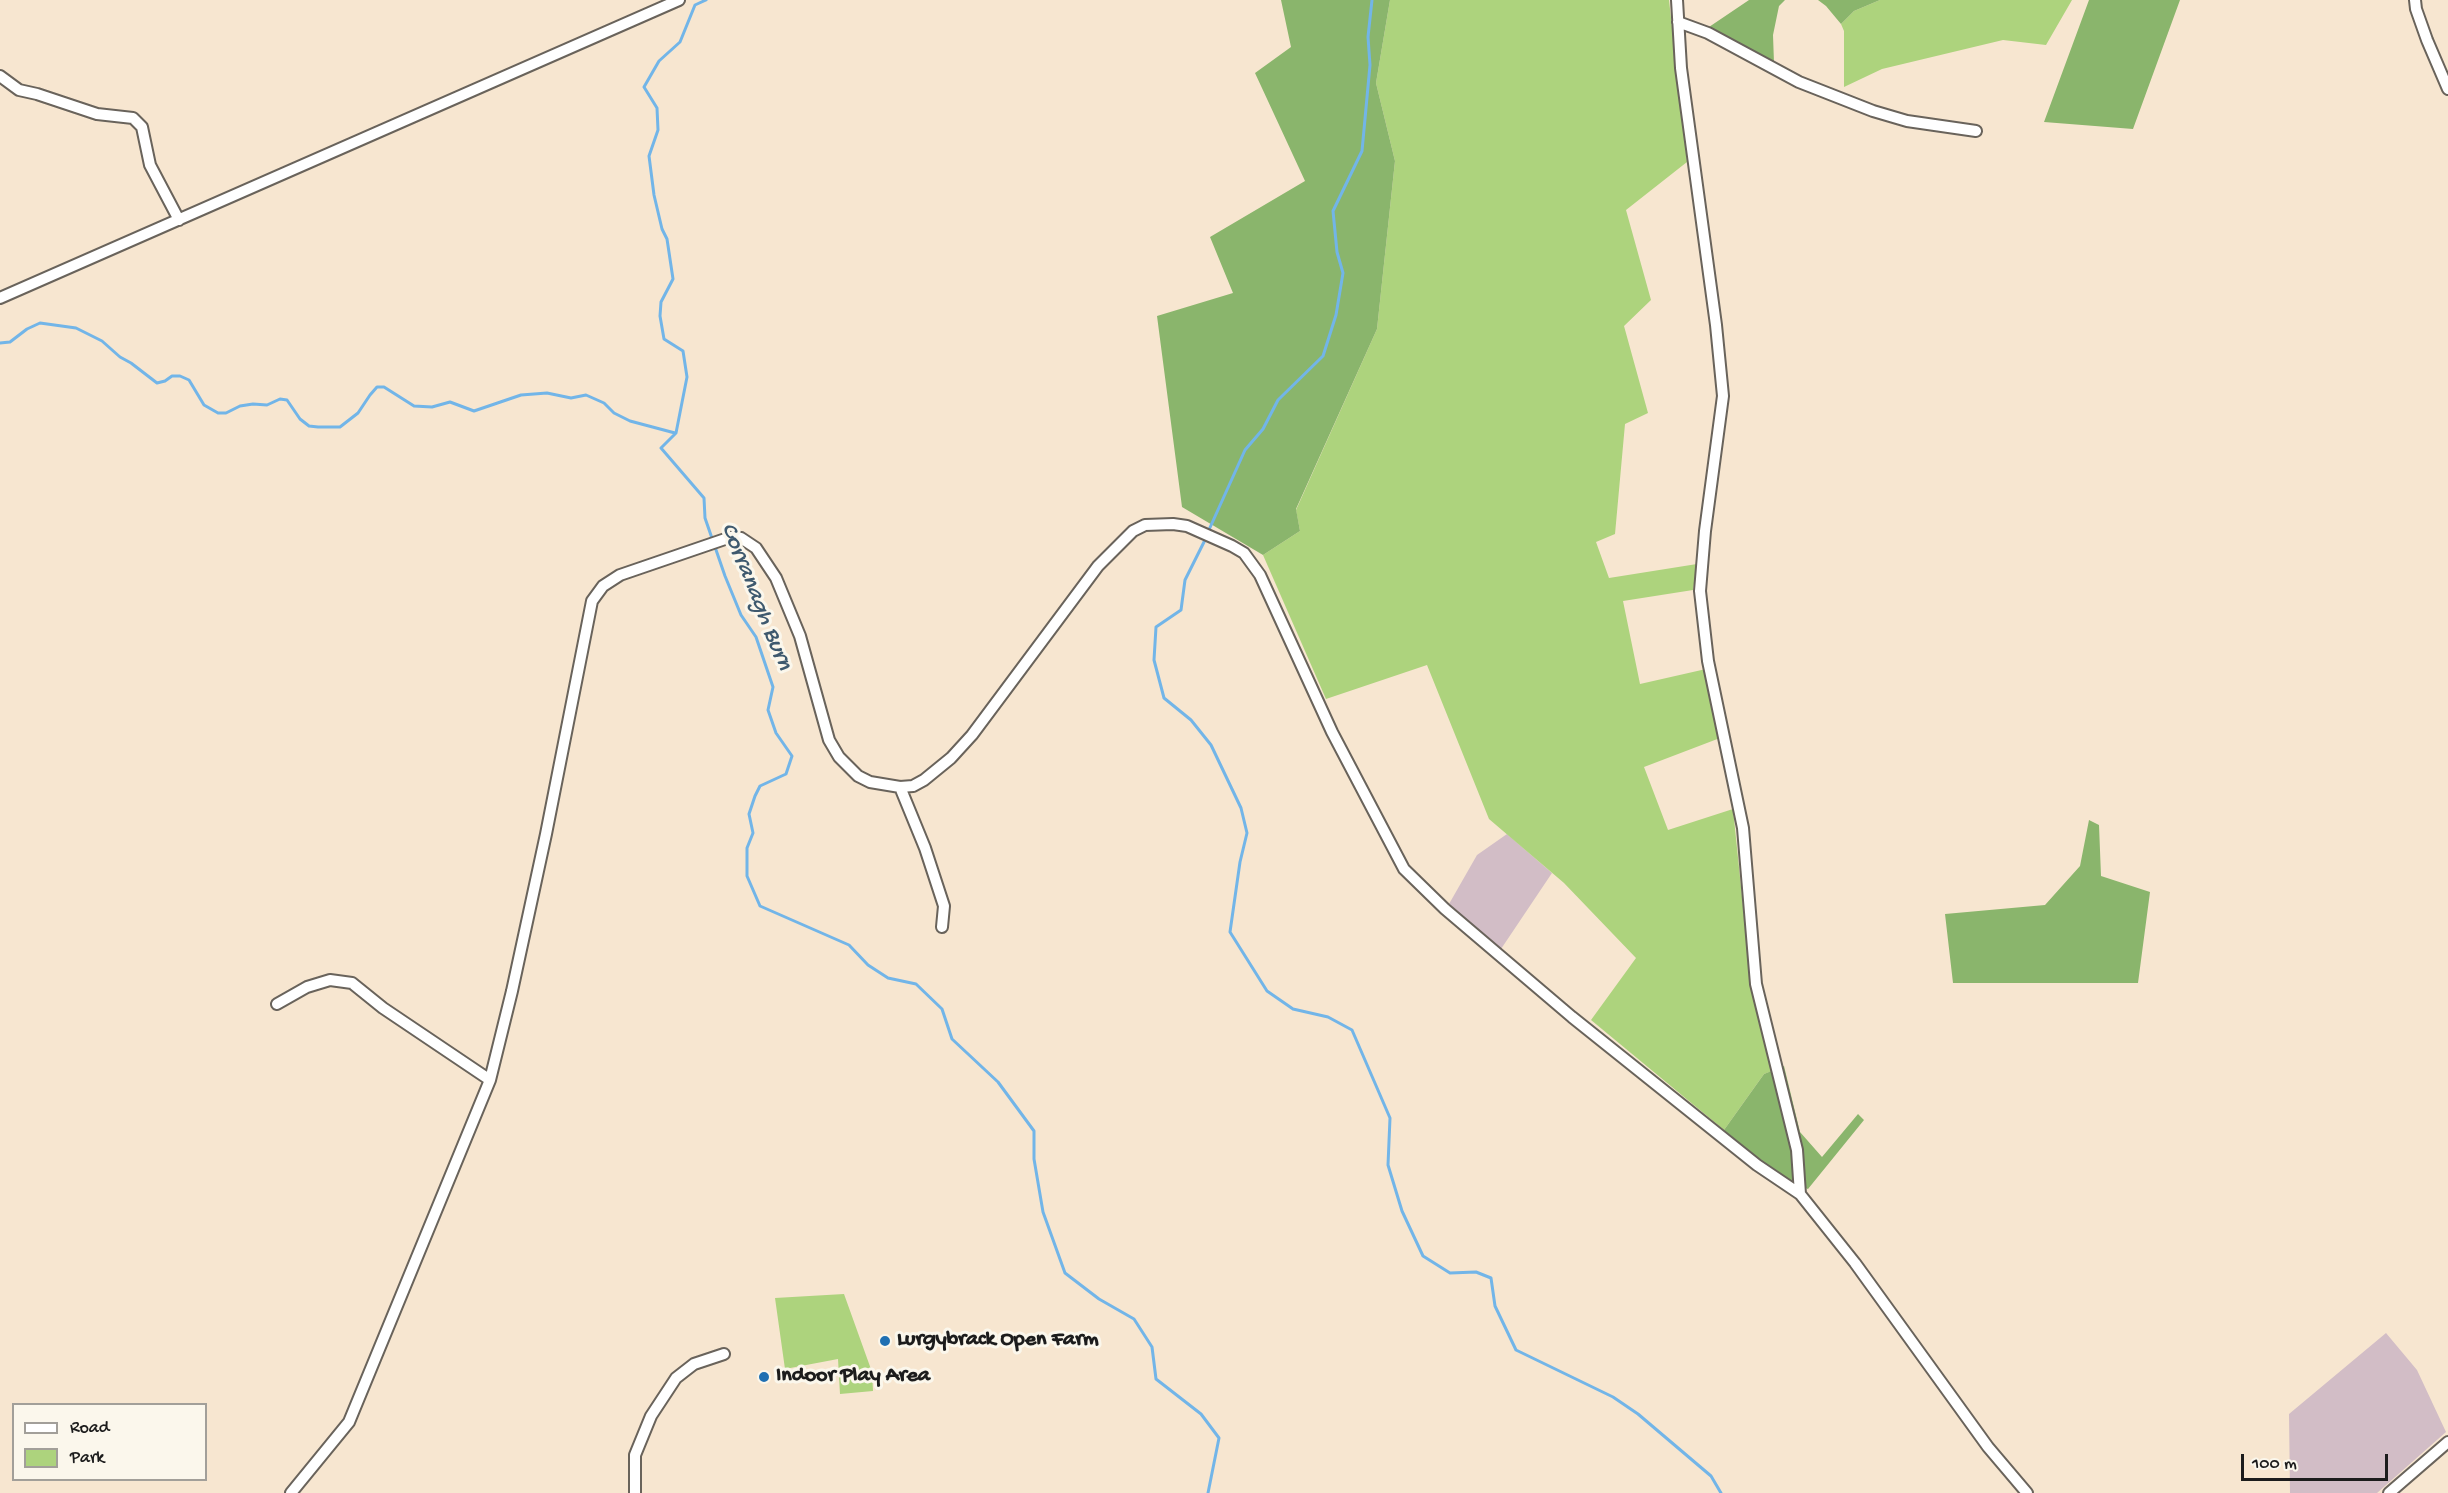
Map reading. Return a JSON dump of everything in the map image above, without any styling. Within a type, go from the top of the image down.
[{"type":"street","points":[[0,298],[679,0]]},
{"type":"street","points":[[1677,0],[1685,100],[1716,325],[1723,396],[1705,531],[1700,591],[1708,661],[1743,828],[1756,984],[1797,1150],[1800,1194]]},
{"type":"street","points":[[2415,0],[2423,30],[2448,89]]},
{"type":"street","points":[[1678,22],[1708,33],[1799,82],[1873,111],[1907,120],[1976,131]]},
{"type":"street","points":[[0,76],[19,90],[97,114],[134,118],[142,127],[150,165],[179,220]]},
{"type":"street","points":[[291,1493],[349,1422],[490,1080],[542,855],[589,609],[603,586],[620,575],[727,538],[741,538],[749,542],[766,561],[776,578],[800,636],[829,740],[839,757],[864,779],[885,786],[913,786],[951,758],[972,735],[1098,566],[1133,531],[1145,525],[1160,523],[1187,526],[1215,538],[1244,553],[1257,569],[1332,732],[1395,856],[1404,869],[1445,909],[1572,1017],[1757,1165],[1800,1194],[1855,1263],[1981,1438],[2027,1493]]},
{"type":"street","points":[[900,787],[925,849],[944,906],[942,927]]},
{"type":"street","points":[[277,1004],[307,987],[330,980],[352,983],[429,1040],[462,1059],[490,1080]]},
{"type":"street","points":[[635,1493],[635,1455],[651,1416],[676,1377],[694,1364],[724,1354]]},
{"type":"street","points":[[2389,1493],[2448,1442]]},
{"type":"shaded area","points":[[1507,834],[1552,873],[1501,949],[1449,904],[1477,855]]},
{"type":"shaded area","points":[[2386,1333],[2417,1370],[2446,1432],[2377,1493],[2290,1493],[2289,1414]]},
{"type":"green space","points":[[1281,0],[1390,0],[1376,83],[1395,161],[1377,329],[1296,509],[1300,531],[1263,555],[1182,507],[1157,316],[1233,293],[1210,237],[1305,181],[1255,73],[1291,47]]},
{"type":"green space","points":[[1390,0],[1669,0],[1687,162],[1626,210],[1651,300],[1624,326],[1648,413],[1625,424],[1615,534],[1596,542],[1609,578],[1697,564],[1693,590],[1623,601],[1640,684],[1706,669],[1720,738],[1644,767],[1668,830],[1733,809],[1752,994],[1772,1071],[1764,1074],[1724,1130],[1591,1020],[1636,958],[1564,883],[1489,819],[1427,665],[1326,699],[1263,555],[1300,531],[1296,510],[1377,329],[1395,161],[1376,83]]},
{"type":"green space","points":[[1749,0],[1785,0],[1779,6],[1773,35],[1774,63],[1709,27]]},
{"type":"green space","points":[[1818,0],[1880,0],[1854,11],[1841,24]]},
{"type":"green space","points":[[1880,0],[2072,0],[2046,45],[2003,40],[1882,69],[1844,87],[1844,31],[1841,24],[1854,11]]},
{"type":"green space","points":[[2089,0],[2180,0],[2133,129],[2044,122]]},
{"type":"green space","points":[[2089,820],[2099,825],[2101,876],[2150,892],[2138,983],[1953,983],[1945,914],[2045,905],[2080,866]]},
{"type":"green space","points":[[1784,1066],[1800,1132],[1822,1157],[1858,1114],[1864,1120],[1808,1189],[1790,1182],[1755,1158],[1724,1130],[1764,1074]]},
{"type":"green space","points":[[844,1294],[872,1372],[873,1391],[840,1394],[838,1359],[785,1369],[775,1298]]},
{"type":"waterway","name":"Corranagh Burn","points":[[706,0],[695,5],[680,42],[659,61],[644,87],[657,108],[658,130],[649,156],[654,195],[662,229],[667,239],[673,279],[661,302],[660,316],[664,339],[683,351],[687,377],[676,433],[661,448],[704,498],[705,518],[725,576],[741,615],[756,637],[773,687],[768,710],[776,733],[792,756],[786,774],[760,786],[755,796],[749,814],[753,833],[747,848],[747,876],[760,906],[849,945],[868,965],[888,978],[916,984],[942,1009],[952,1039],[998,1082],[1034,1131],[1034,1159],[1043,1212],[1065,1273],[1099,1299],[1134,1319],[1152,1347],[1156,1379],[1201,1414],[1219,1438],[1208,1493]]},
{"type":"waterway","points":[[1208,532],[1245,450],[1263,429],[1278,400],[1323,356],[1336,315],[1343,273],[1337,252],[1333,211],[1362,151],[1370,65],[1368,37],[1372,0]]},
{"type":"waterway","points":[[0,343],[10,342],[27,329],[40,323],[76,328],[102,341],[157,383],[172,376],[180,376],[189,380],[204,405],[218,413],[226,413],[240,406],[267,405],[280,399],[287,400],[300,419],[309,426],[340,427],[358,413],[377,387],[384,387],[414,406],[432,407],[450,402],[474,411],[521,395],[547,393],[571,398],[586,395],[604,403],[614,413],[630,421],[675,433]]},
{"type":"waterway","points":[[1206,538],[1185,580],[1181,610],[1156,627],[1154,660],[1164,698],[1191,720],[1211,745],[1241,808],[1247,833],[1240,862],[1230,932],[1267,991],[1293,1009],[1328,1017],[1352,1030],[1390,1118],[1388,1165],[1402,1211],[1423,1256],[1450,1273],[1476,1272],[1491,1278],[1495,1306],[1516,1350],[1613,1397],[1638,1414],[1711,1476],[1721,1493]]},
{"type":"place","name":"Lurgybrack Open Farm","points":[[885,1341]]},
{"type":"place","name":"Indoor Play Area","points":[[764,1377]]}]
